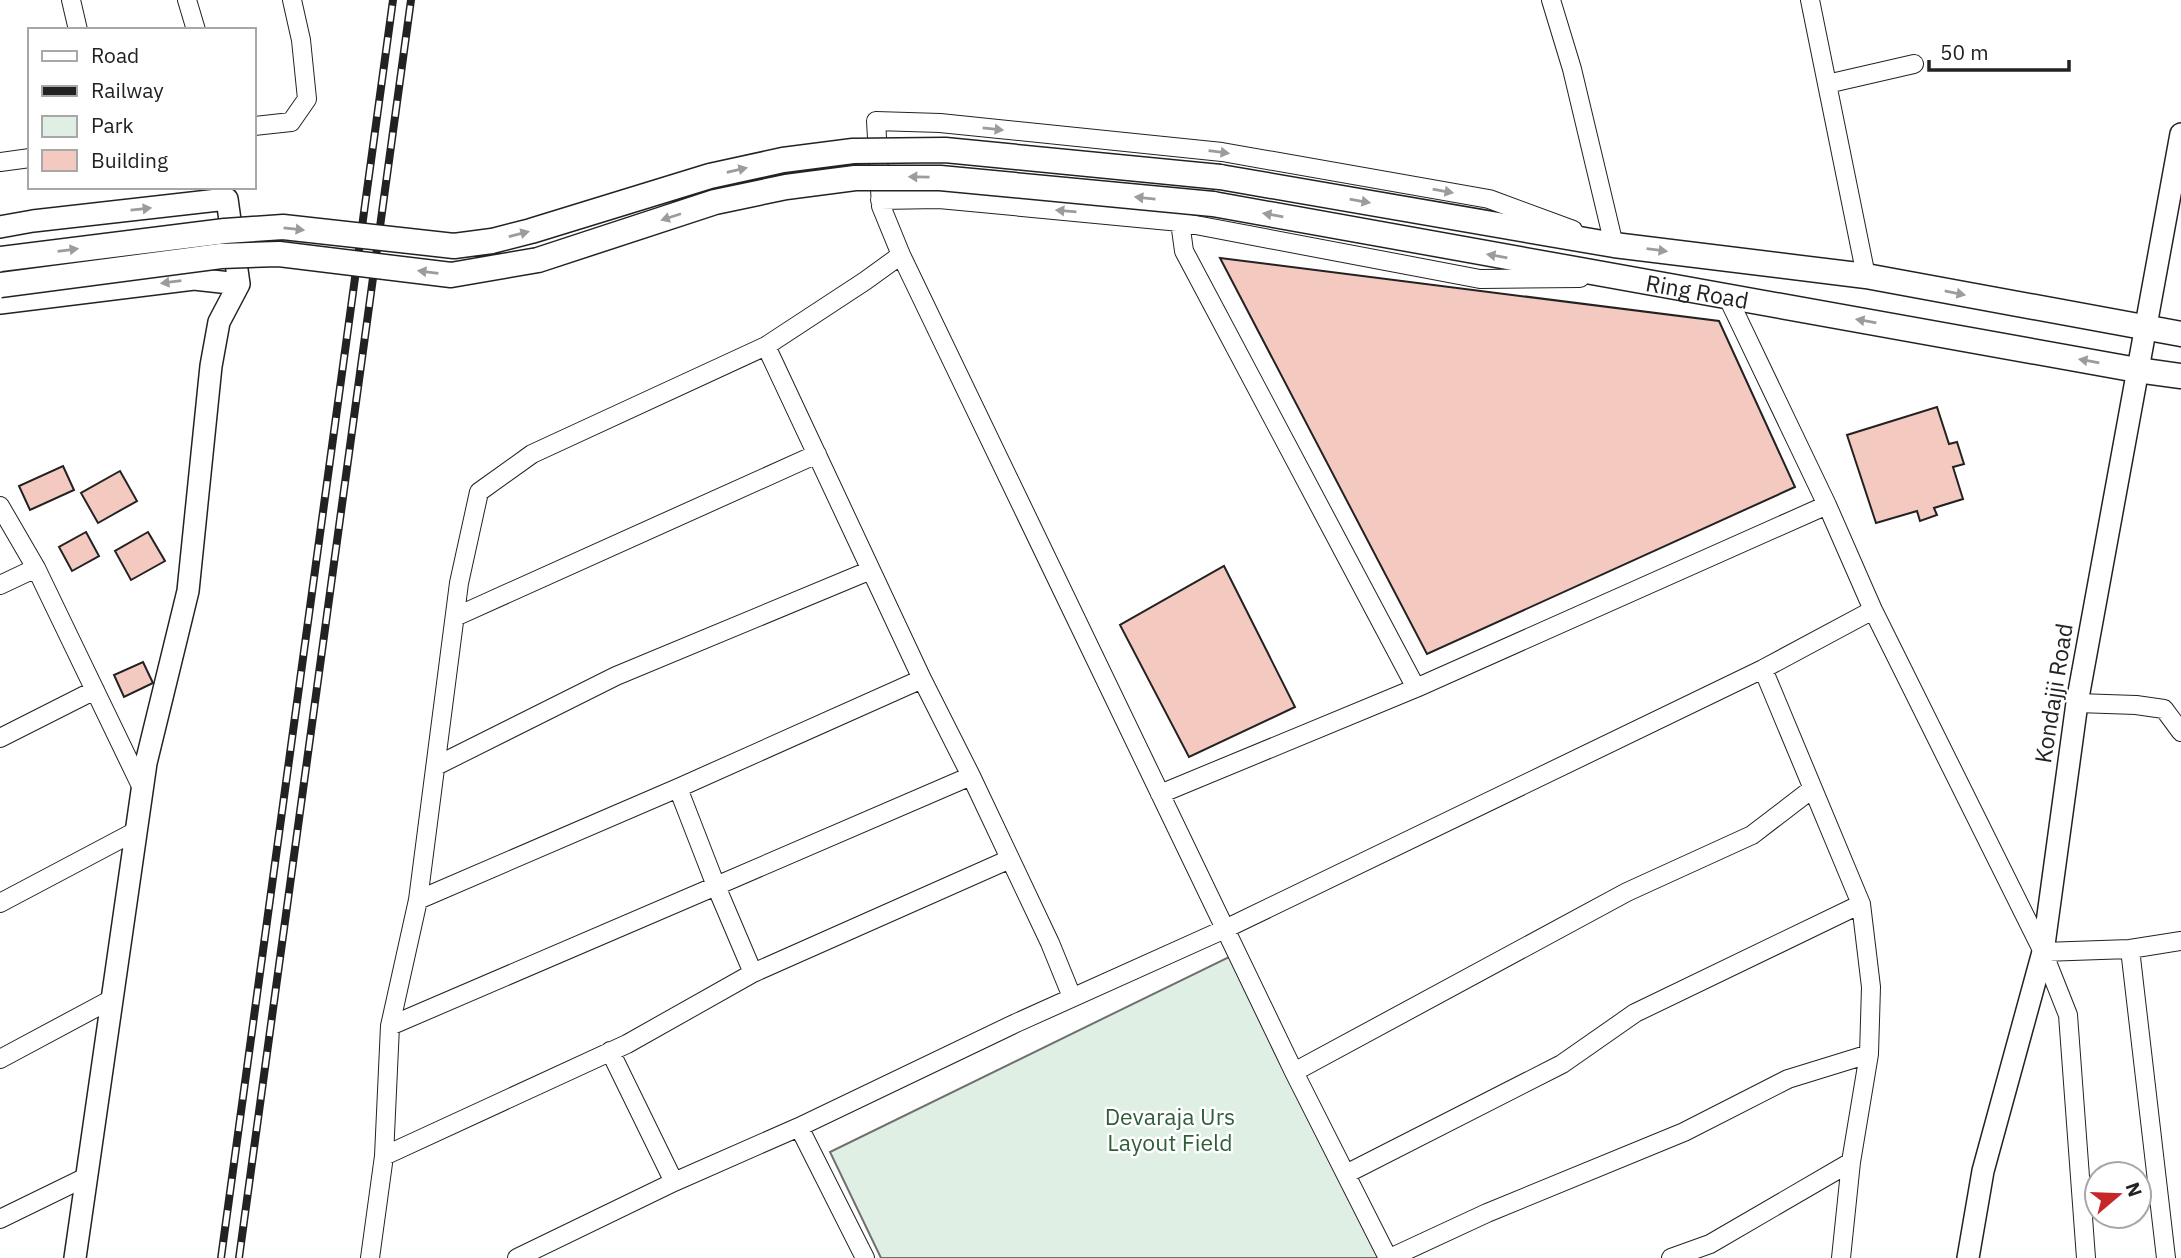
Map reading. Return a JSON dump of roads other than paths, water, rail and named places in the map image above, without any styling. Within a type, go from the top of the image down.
[{"type":"main road","points":[[0,259],[225,231],[283,227],[454,246],[492,241],[531,231],[710,176],[783,160],[853,151],[945,150],[1220,177],[1614,245],[1866,276],[2181,334]]},
{"type":"main road","name":"Ring Road","points":[[0,285],[221,256],[279,254],[451,275],[538,260],[715,202],[786,187],[855,178],[940,178],[1213,204],[2181,376]]},
{"type":"street","points":[[71,0],[78,28]]},
{"type":"street","points":[[187,0],[195,28]]},
{"type":"street","points":[[256,126],[291,122],[307,99],[301,40],[292,0]]},
{"type":"street","points":[[1551,0],[1572,69],[1614,245]]},
{"type":"street","points":[[1810,0],[1866,276]]},
{"type":"street","points":[[1827,84],[1913,64]]},
{"type":"street","points":[[1614,245],[1489,199],[1222,152],[940,124],[876,121],[880,200],[901,255],[1294,1072],[1390,1258],[1487,1213],[1684,1132],[1788,1079],[1869,1054]]},
{"type":"street","name":"Kondajji Road","points":[[1968,1258],[1983,1171],[2043,952],[2077,703],[2181,134]]},
{"type":"street","points":[[1,157],[28,158]]},
{"type":"street","points":[[0,226],[227,193],[239,284],[219,322],[211,366],[188,591],[145,763],[75,1258]]},
{"type":"street","points":[[880,200],[939,199],[1180,222],[1480,279],[1619,277]]},
{"type":"street","points":[[1180,222],[1184,251],[1416,688]]},
{"type":"street","points":[[370,1258],[384,1156],[390,1026],[418,900],[459,583],[479,492],[532,453],[766,346],[901,255]]},
{"type":"street","points":[[0,303],[194,279],[239,284]]},
{"type":"street","points":[[1727,296],[1827,505],[1873,610],[2043,952],[2068,1014],[2086,1258]]},
{"type":"street","points":[[766,346],[870,570],[1050,943],[1072,997]]},
{"type":"street","points":[[455,617],[817,454]]},
{"type":"street","points":[[1160,794],[1416,688],[1827,505]]},
{"type":"street","points":[[0,506],[36,568],[142,788]]},
{"type":"street","points":[[0,585],[36,568]]},
{"type":"street","points":[[436,766],[616,676],[870,570]]},
{"type":"street","points":[[517,1258],[1072,997],[1225,929],[1763,669],[1873,610]]},
{"type":"street","points":[[1763,669],[1861,904],[1871,987],[1869,1054],[1851,1161],[1841,1258]]},
{"type":"street","points":[[418,900],[922,679]]},
{"type":"street","points":[[0,738],[94,690]]},
{"type":"street","points":[[2077,703],[2164,709],[2181,732]]},
{"type":"street","points":[[390,1026],[971,776]]},
{"type":"street","points":[[678,788],[753,973]]},
{"type":"street","points":[[1294,1072],[1627,892],[1752,835],[1812,789]]},
{"type":"street","points":[[0,903],[136,831]]},
{"type":"street","points":[[384,1156],[610,1051],[753,973],[1010,859]]},
{"type":"street","points":[[1346,1174],[1562,1064],[1634,1013],[1861,904]]},
{"type":"street","points":[[2043,952],[2130,949],[2181,941]]},
{"type":"street","points":[[2130,949],[2166,1258]]},
{"type":"street","points":[[0,1059],[112,999]]},
{"type":"street","points":[[610,1051],[674,1182]]},
{"type":"street","points":[[799,1126],[865,1258]]},
{"type":"street","points":[[1671,1258],[1710,1244],[1851,1161]]},
{"type":"street","points":[[0,1219],[86,1177]]},
{"type":"railway","points":[[221,1258],[393,0]]},
{"type":"railway","points":[[239,1258],[411,0]]},
{"type":"park label","name":"Devaraja Urs Layout Field","points":[[1170,1129]]}]
